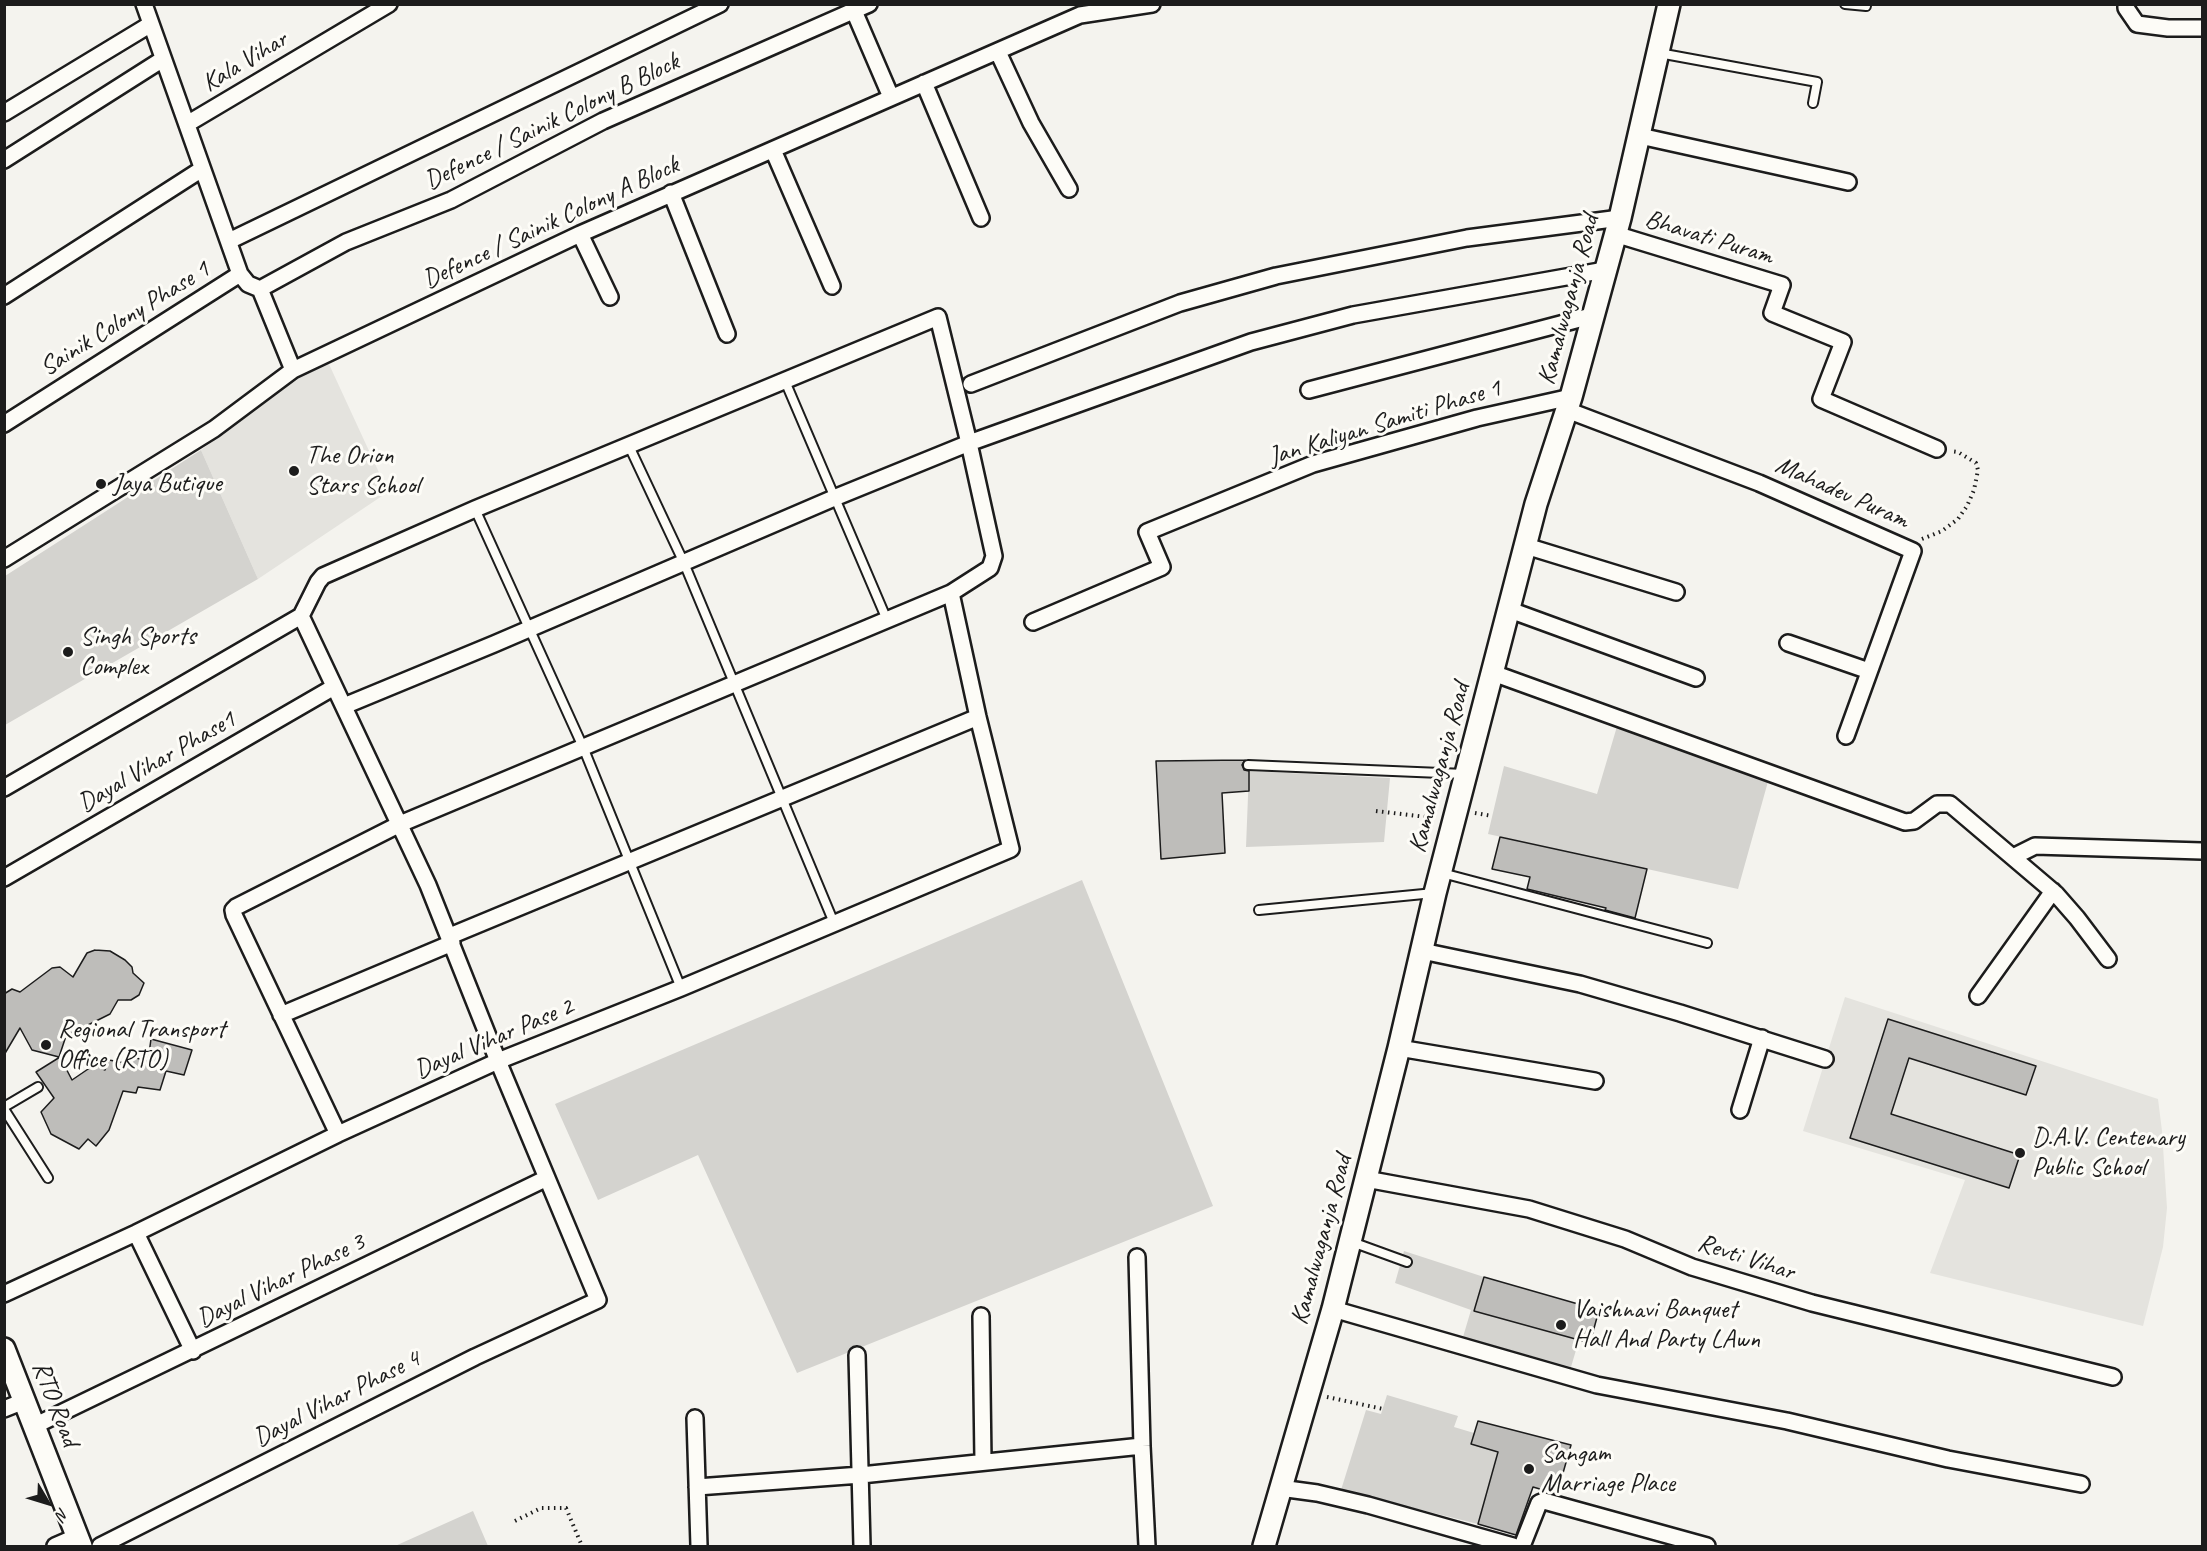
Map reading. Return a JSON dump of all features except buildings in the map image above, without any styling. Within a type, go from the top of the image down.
[{"type":"main road","name":"Kamalwaganja Road","points":[[1264,1546],[1333,1309],[1438,883],[1536,504],[1569,403],[1618,226],[1669,4]]},
{"type":"main road","name":"RTO Road","points":[[4,1349],[79,1541]]},
{"type":"street","points":[[144,4],[240,274],[248,284],[260,289],[293,370]]},
{"type":"street","name":"Kala Vihar","points":[[187,124],[389,4]]},
{"type":"street","points":[[229,241],[720,4]]},
{"type":"street","name":"Defence / Sainik Colony A Block","points":[[4,559],[214,429],[293,370],[580,234],[1080,15],[1152,4]]},
{"type":"street","points":[[2126,4],[2126,8],[2137,24],[2168,28],[2202,28]]},
{"type":"street","points":[[861,8],[891,97]]},
{"type":"street","name":"Defence / Sainik Colony B Block","points":[[260,289],[346,242],[451,200],[603,121],[861,8]]},
{"type":"street","points":[[4,113],[151,24]]},
{"type":"street","points":[[998,52],[1031,123],[1069,189]]},
{"type":"street","points":[[4,160],[163,59]]},
{"type":"street","points":[[924,83],[981,218]]},
{"type":"street","points":[[1640,136],[1848,182]]},
{"type":"street","points":[[773,150],[832,286]]},
{"type":"street","points":[[4,296],[202,169]]},
{"type":"street","points":[[671,193],[727,334]]},
{"type":"street","points":[[970,384],[1180,303],[1276,276],[1467,238],[1618,226]]},
{"type":"street","name":"Bhavati Puram","points":[[1618,226],[1782,285],[1772,313],[1843,342],[1821,399],[1937,449]]},
{"type":"street","points":[[580,234],[610,297]]},
{"type":"street","points":[[344,705],[969,443],[1251,342],[1353,315],[1605,270]]},
{"type":"street","name":"Sainik Colony Phase 1","points":[[4,423],[240,274]]},
{"type":"street","points":[[1309,390],[1592,316]]},
{"type":"street","points":[[4,788],[301,616],[314,587],[323,576],[475,509],[938,317],[994,556],[990,568],[951,593],[400,824],[233,910],[280,1015],[338,1134]]},
{"type":"street","name":"Mahadev Puram","points":[[1569,403],[1760,483],[1913,551],[1846,736]]},
{"type":"street","name":"Jan Kaliyan Samiti Phase 1","points":[[1033,622],[1162,567],[1147,532],[1313,464],[1477,418],[1569,403]]},
{"type":"street","points":[[1526,546],[1676,592]]},
{"type":"street","points":[[280,1015],[629,862],[978,717],[951,593]]},
{"type":"street","points":[[1510,610],[1696,678]]},
{"type":"street","points":[[301,616],[400,824],[451,940],[498,1061],[548,1178]]},
{"type":"street","points":[[1788,643],[1869,671]]},
{"type":"street","points":[[1493,673],[1905,822],[1914,821],[1937,804],[1950,804],[2022,852],[2108,959]]},
{"type":"street","name":"Dayal Vihar Phase1","points":[[4,878],[334,687]]},
{"type":"street","name":"Dayal Vihar Pase 2","points":[[4,1294],[136,1233],[338,1134],[498,1061],[681,988],[1011,849],[978,717]]},
{"type":"street","points":[[2022,852],[2202,851]]},
{"type":"street","points":[[1978,996],[2053,891]]},
{"type":"street","points":[[1422,951],[1580,984],[1825,1059]]},
{"type":"street","points":[[1740,1110],[1762,1038]]},
{"type":"street","points":[[1399,1048],[1595,1081]]},
{"type":"street","name":"Dayal Vihar Phase 4","points":[[100,1546],[475,1357],[598,1300],[548,1178]]},
{"type":"street","name":"Dayal Vihar Phase 3","points":[[34,1426],[548,1178]]},
{"type":"street","name":"Revti Vihar","points":[[1366,1179],[1529,1209],[1625,1239],[1692,1267],[1812,1303],[2113,1377]]},
{"type":"street","points":[[136,1233],[193,1351]]},
{"type":"street","points":[[1137,1257],[1147,1546]]},
{"type":"street","points":[[1333,1309],[1597,1385],[1787,1421],[1948,1459],[2080,1484]]},
{"type":"street","points":[[981,1316],[983,1461]]},
{"type":"street","points":[[857,1355],[862,1546]]},
{"type":"street","points":[[4,1409],[24,1401]]},
{"type":"street","points":[[695,1418],[699,1546]]},
{"type":"street","points":[[697,1487],[861,1475],[1142,1446]]},
{"type":"street","points":[[1280,1488],[1317,1493],[1368,1505],[1513,1546]]},
{"type":"street","points":[[1522,1546],[1539,1503],[1544,1501],[1707,1546]]},
{"type":"street","points":[[55,1546],[79,1541]]},
{"type":"lane","points":[[1845,4],[1866,6]]},
{"type":"lane","points":[[1658,53],[1817,82],[1813,103]]},
{"type":"lane","points":[[785,381],[887,620]]},
{"type":"lane","points":[[629,446],[684,563],[834,922]]},
{"type":"lane","points":[[475,509],[583,747],[681,988]]},
{"type":"lane","points":[[1248,765],[1466,774]]},
{"type":"lane","points":[[1259,910],[1438,883],[1707,943]]},
{"type":"lane","points":[[38,1087],[4,1108],[48,1178]]},
{"type":"lane","points":[[1350,1242],[1407,1262]]},
{"type":"path","points":[[1913,551],[1920,540],[1927,535],[1942,531],[1958,519],[1974,490],[1978,470],[1976,463],[1958,452],[1937,449]]},
{"type":"path","points":[[1376,811],[1454,821]]},
{"type":"path","points":[[1308,1393],[1383,1409]]},
{"type":"path","points":[[515,1521],[541,1508],[566,1508],[582,1546]]},
{"type":"shaded area","name":"The Orion Stars School","points":[[328,362],[388,492],[258,579],[201,450],[291,381]]},
{"type":"shaded area","name":"Singh Sports Complex","points":[[201,450],[258,579],[5,725],[5,576]]},
{"type":"shaded area","points":[[1618,723],[1769,778],[1738,889],[1488,834],[1504,766],[1597,794]]},
{"type":"shaded area","points":[[1249,771],[1390,778],[1384,842],[1246,847]]},
{"type":"shaded area","points":[[1082,880],[1213,1206],[797,1373],[698,1155],[598,1200],[555,1104]]},
{"type":"shaded area","name":"D.A.V. Centenary Public School","points":[[1845,997],[2158,1099],[2167,1208],[2163,1247],[2143,1326],[1930,1273],[1965,1180],[1803,1131]]},
{"type":"shaded area","points":[[1404,1251],[1484,1277],[1474,1311],[1579,1340],[1571,1367],[1463,1337],[1471,1310],[1395,1283]]},
{"type":"shaded area","points":[[1387,1395],[1458,1416],[1454,1427],[1474,1433],[1471,1444],[1498,1451],[1478,1524],[1341,1490],[1366,1410],[1381,1414]]},
{"type":"shaded area","points":[[473,1511],[488,1546],[395,1546]]},
{"type":"place","name":"The Orion Stars School","points":[[294,471]]},
{"type":"place","name":"Jaya Butique","points":[[101,484]]},
{"type":"place","name":"Singh Sports Complex","points":[[68,652]]},
{"type":"place","name":"Regional Transport Office (RTO)","points":[[46,1045]]},
{"type":"place","name":"D.A.V. Centenary Public School","points":[[2020,1153]]},
{"type":"place","name":"Vaishnavi Banquet Hall And Party LAwn","points":[[1561,1325]]},
{"type":"place","name":"Sangam Marriage Place","points":[[1529,1469]]}]
